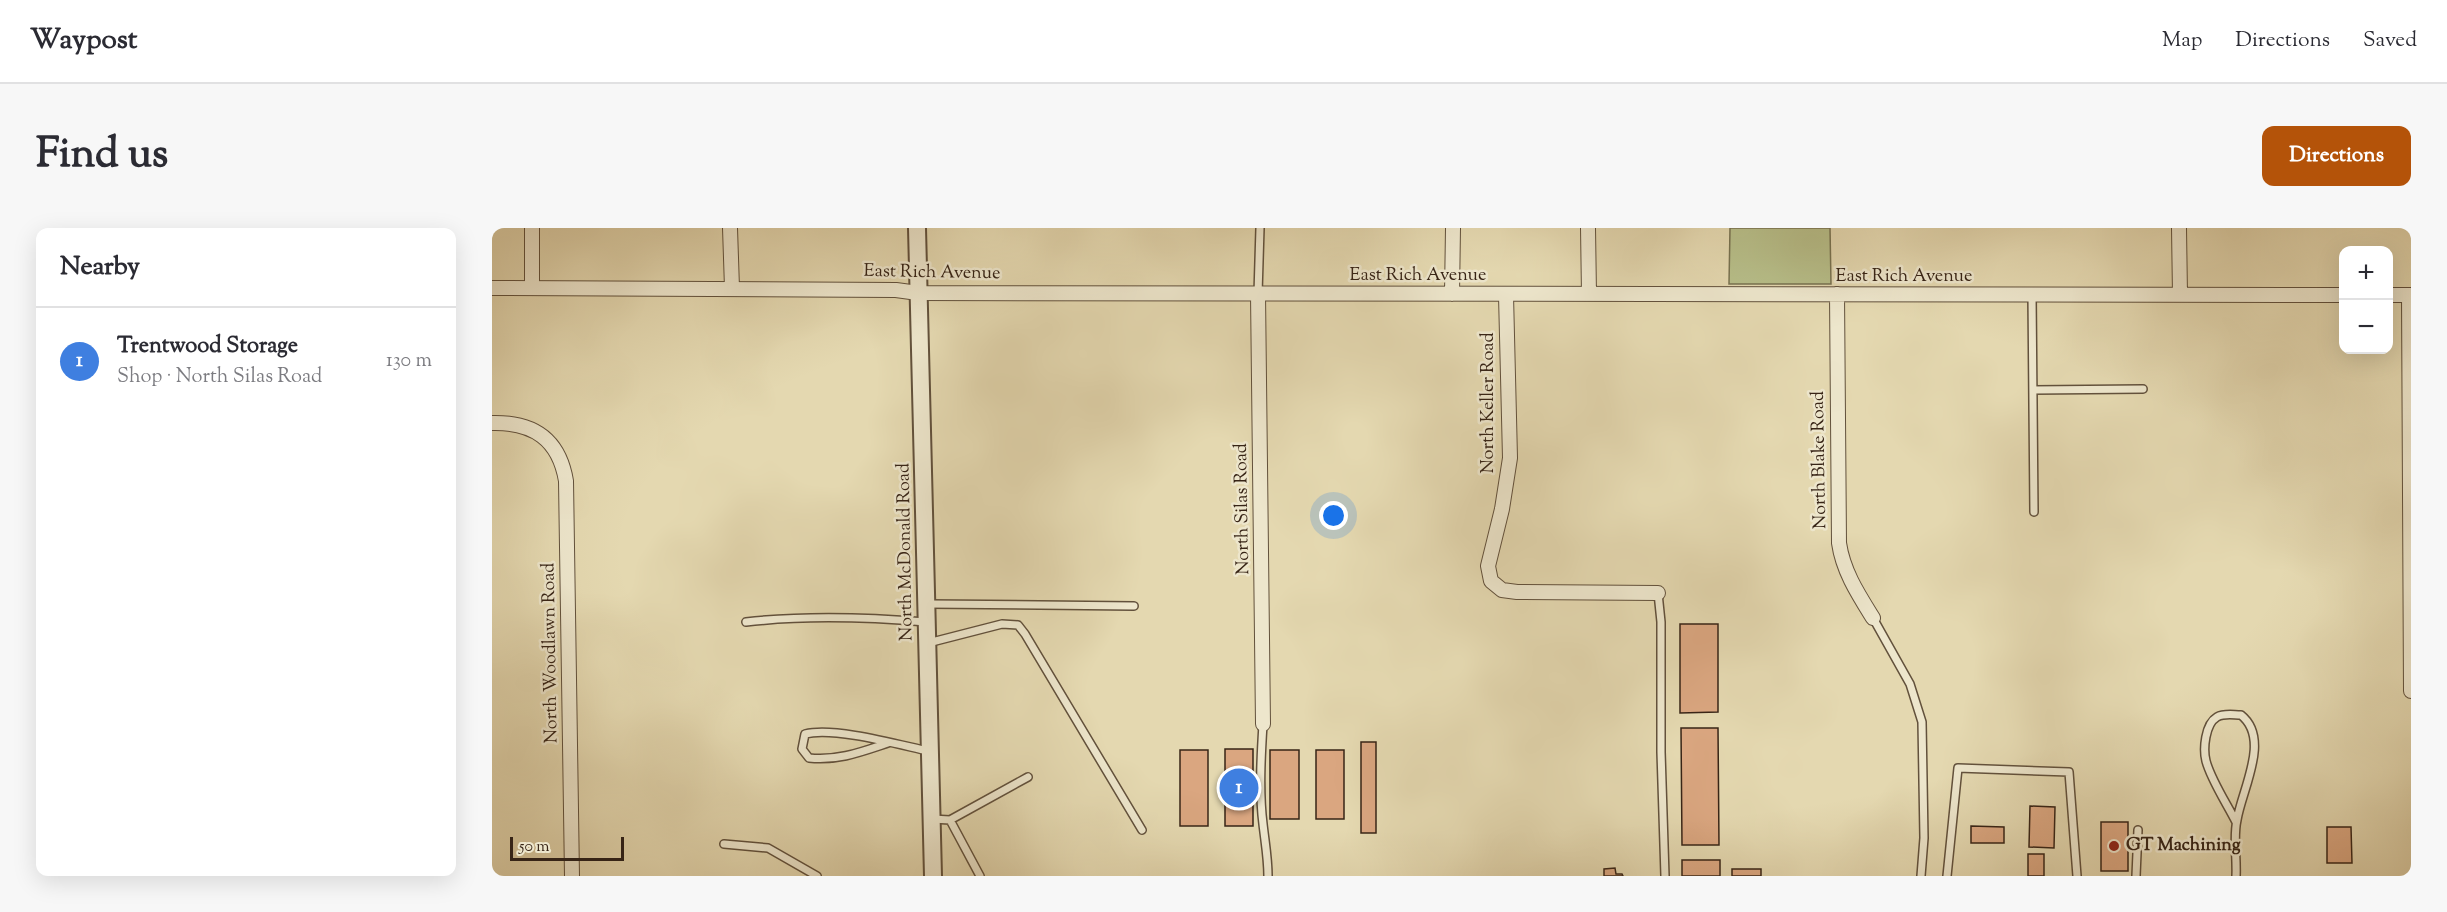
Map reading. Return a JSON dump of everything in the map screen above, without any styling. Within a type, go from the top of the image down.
[{"type":"street","points":[[532,228],[532,287]]},
{"type":"street","points":[[730,228],[732,288]]},
{"type":"street","name":"North McDonald Road","points":[[917,228],[933,876]]},
{"type":"street","points":[[1452,294],[1453,228]]},
{"type":"street","points":[[1588,228],[1589,294]]},
{"type":"street","points":[[2179,228],[2180,295]]},
{"type":"street","name":"East Rich Avenue","points":[[492,288],[732,288],[896,290],[918,293],[2339,295]]},
{"type":"street","name":"North Silas Road","points":[[1258,294],[1263,724]]},
{"type":"street","name":"North Keller Road","points":[[1506,294],[1510,458],[1502,509],[1488,567],[1491,581],[1502,590],[1517,592],[1658,593]]},
{"type":"street","name":"North Blake Road","points":[[1837,294],[1839,543],[1841,557],[1848,574],[1873,618]]},
{"type":"street","points":[[2393,295],[2410,294],[2411,691]]},
{"type":"street","name":"North Woodlawn Road","points":[[492,423],[518,424],[543,435],[564,465],[572,876]]},
{"type":"lane","points":[[1258,294],[1260,228]]},
{"type":"lane","points":[[2032,295],[2034,512]]},
{"type":"lane","points":[[2033,390],[2144,389]]},
{"type":"lane","points":[[1658,593],[1661,622],[1665,876]]},
{"type":"lane","points":[[928,604],[1134,606]]},
{"type":"lane","points":[[746,622],[787,617],[874,618],[928,622]]},
{"type":"lane","points":[[1873,618],[1910,684],[1922,722],[1924,838],[1921,876]]},
{"type":"lane","points":[[928,643],[1002,624],[1018,625],[1142,830]]},
{"type":"lane","points":[[2236,822],[2206,761],[2206,740],[2210,725],[2214,719],[2222,715],[2241,715],[2248,720],[2253,733],[2253,755],[2236,822],[2236,876]]},
{"type":"lane","points":[[1263,724],[1261,748],[1263,823],[1268,850],[1268,876]]},
{"type":"lane","points":[[888,743],[850,756],[829,760],[809,758],[802,749],[805,734],[820,730],[931,751]]},
{"type":"lane","points":[[1947,876],[1958,768],[2069,772],[2077,876]]},
{"type":"lane","points":[[932,819],[950,820],[1028,777]]},
{"type":"lane","points":[[950,820],[980,876]]},
{"type":"lane","points":[[2136,876],[2138,830]]},
{"type":"lane","points":[[724,844],[768,848],[817,876]]},
{"type":"green space","points":[[1730,228],[1830,228],[1831,284],[1729,284]]},
{"type":"building","points":[[1680,624],[1718,624],[1718,712],[1680,713]]},
{"type":"building","points":[[1681,728],[1718,728],[1719,845],[1682,845]]},
{"type":"building","points":[[1361,742],[1376,742],[1376,833],[1361,833]]},
{"type":"building","points":[[1225,749],[1253,749],[1253,826],[1225,826]]},
{"type":"building","points":[[1180,750],[1208,750],[1208,826],[1180,826]]},
{"type":"building","points":[[1270,750],[1299,750],[1299,819],[1270,819]]},
{"type":"building","points":[[1316,750],[1344,750],[1344,819],[1316,819]]},
{"type":"building","points":[[2030,806],[2055,807],[2054,848],[2029,847]]},
{"type":"building","name":"GT Machining","points":[[2101,822],[2128,822],[2128,871],[2101,871]]},
{"type":"building","points":[[1971,826],[2004,827],[2004,843],[1971,843]]},
{"type":"building","points":[[2327,827],[2351,827],[2352,863],[2327,863]]},
{"type":"building","points":[[2028,854],[2044,854],[2044,876],[2028,876]]},
{"type":"building","points":[[1682,860],[1720,860],[1720,876],[1682,876]]},
{"type":"building","points":[[1615,868],[1616,874],[1623,876],[1604,876],[1604,869]]},
{"type":"building","points":[[1732,869],[1761,869],[1761,876],[1732,876]]},
{"type":"place","name":"Trentwood Storage","points":[[1239,788]]},
{"type":"place","name":"GT Machining","points":[[2114,846]]}]
